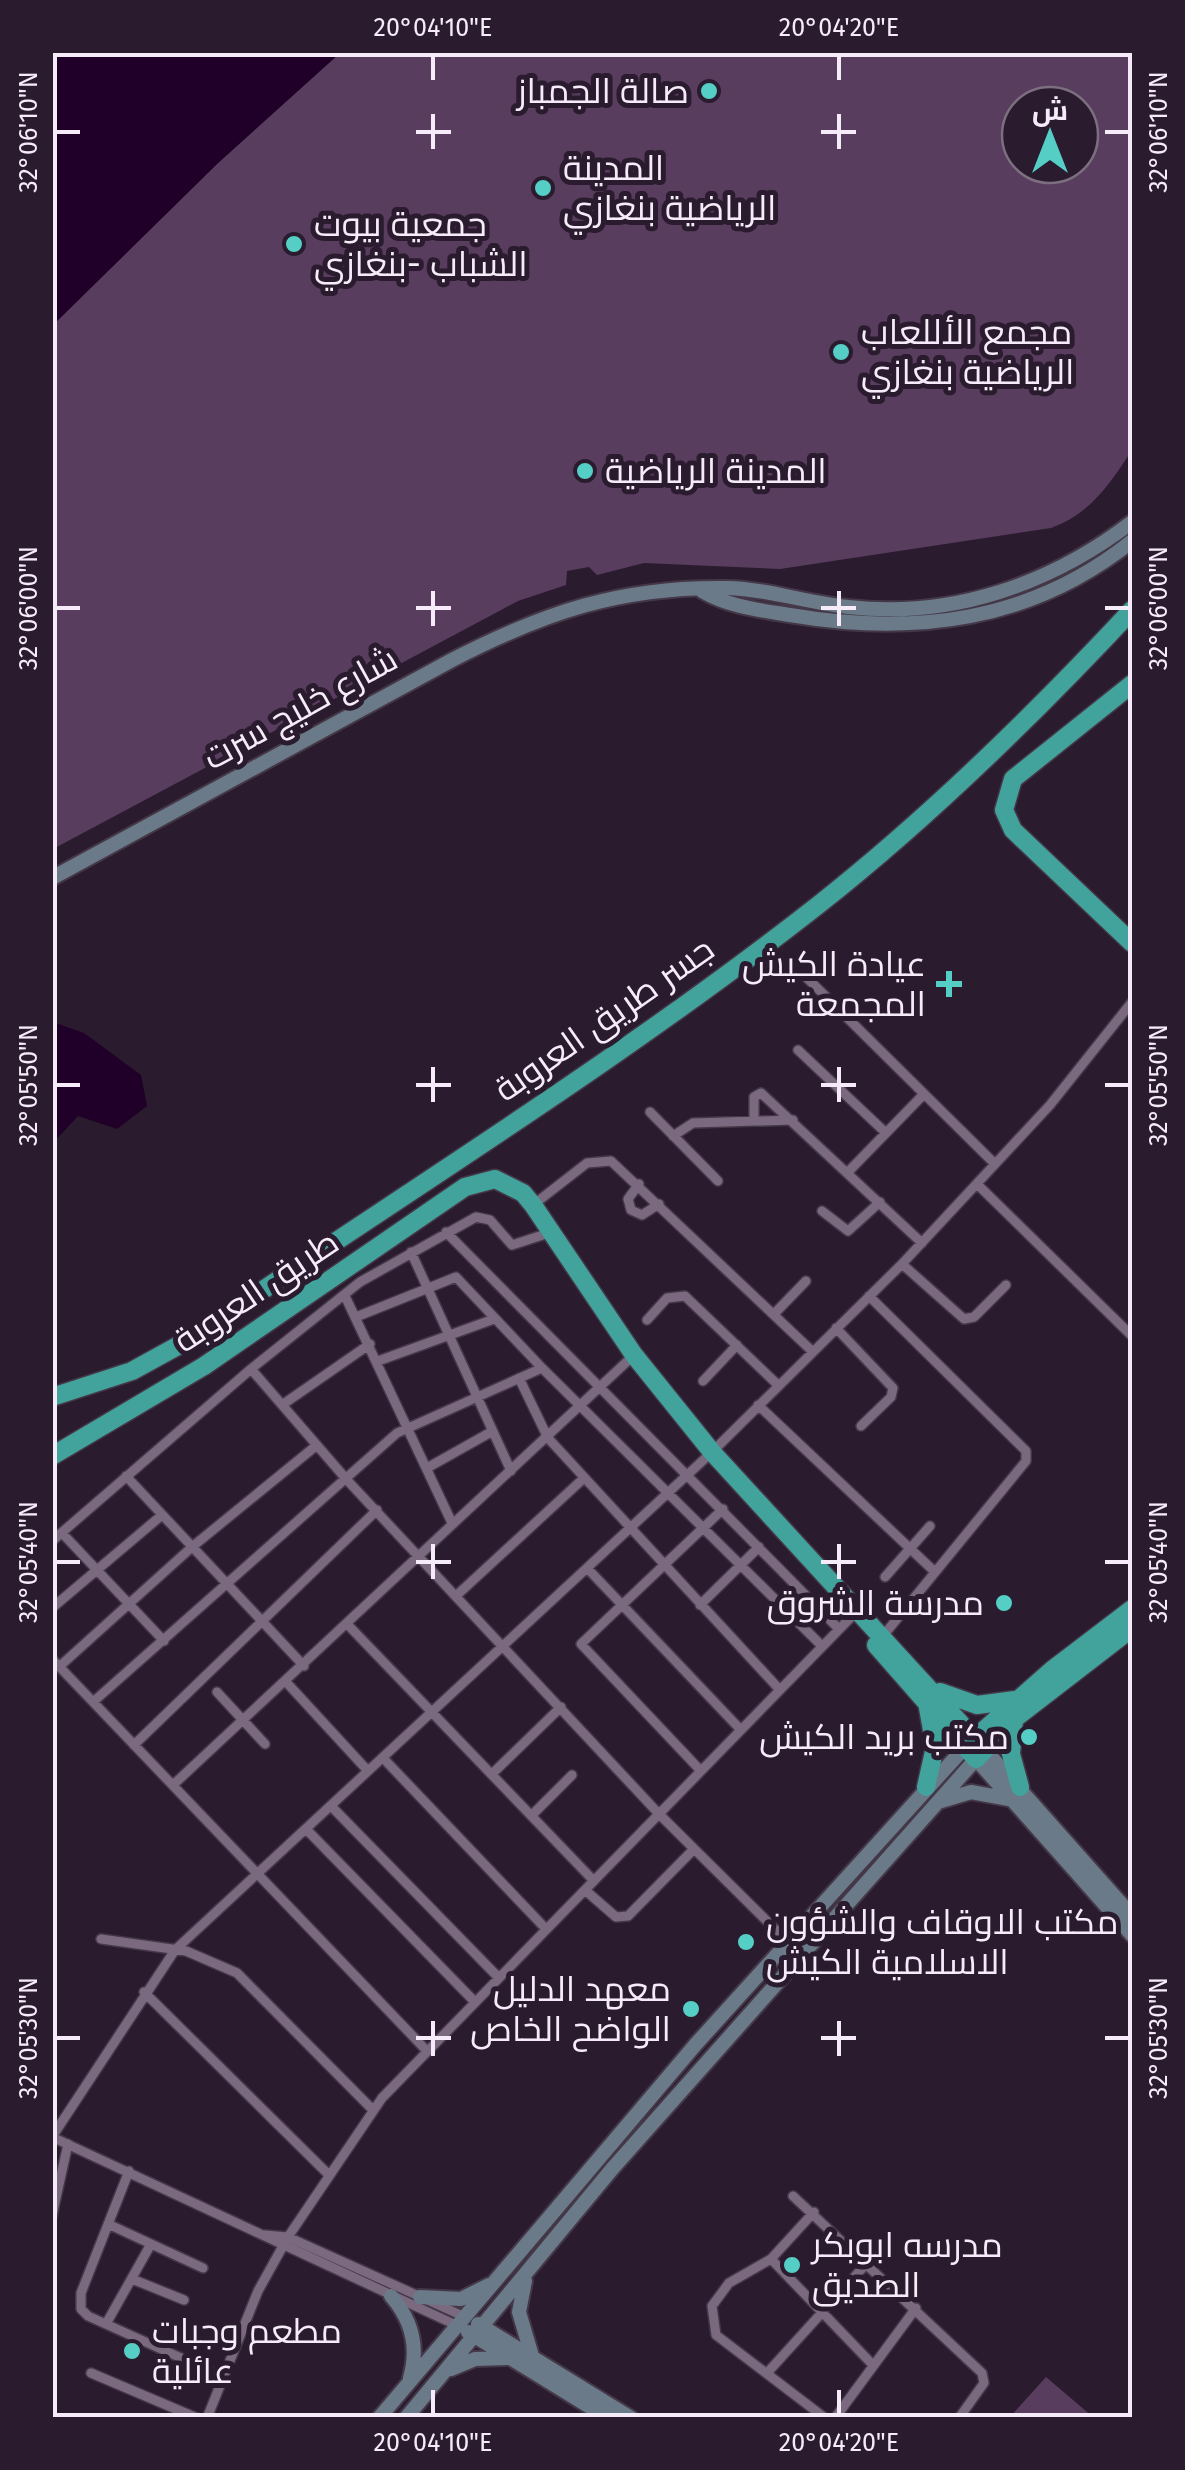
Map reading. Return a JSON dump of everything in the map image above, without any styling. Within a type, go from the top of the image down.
[{"type":"highway","name":"جسر طريق العروبة","points":[[52,1397],[132,1371],[192,1338],[722,977],[818,905],[924,816],[1132,610]]},
{"type":"highway","points":[[1132,684],[1013,779],[1004,810],[1013,830],[1132,943]]},
{"type":"highway","name":"طريق العروبة","points":[[52,1456],[180,1382],[465,1187],[494,1180],[523,1193],[533,1205]]},
{"type":"highway","points":[[533,1205],[634,1355],[712,1452],[789,1535],[850,1619],[928,1694],[977,1705],[1016,1700]]},
{"type":"highway","points":[[975,1749],[1016,1700],[1132,1610]]},
{"type":"highway","points":[[850,1619],[882,1636],[975,1749]]},
{"type":"highway","points":[[975,1749],[1132,1628]]},
{"type":"highway","points":[[928,1694],[935,1747],[929,1796]]},
{"type":"highway","points":[[1014,1719],[1010,1754],[1015,1794]]},
{"type":"main road","name":"شارع خليج سرت","points":[[52,878],[512,629],[596,600],[701,590],[750,590],[875,609],[958,603],[1048,575],[1132,522]]},
{"type":"main road","name":"شارع خليج سرت","points":[[701,590],[736,606],[824,621],[865,626],[935,624],[1034,598],[1066,584],[1132,541]]},
{"type":"main road","points":[[379,2418],[788,1942],[975,1749],[1132,1935]]},
{"type":"main road","points":[[406,2418],[929,1796],[971,1792],[1015,1794],[1132,1916]]},
{"type":"main road","points":[[527,2360],[519,2312],[532,2266]]},
{"type":"main road","points":[[420,2296],[461,2299],[498,2280]]},
{"type":"main road","points":[[391,2296],[412,2331],[414,2358],[408,2385]]},
{"type":"main road","points":[[462,2322],[632,2418]]},
{"type":"main road","points":[[446,2372],[490,2357],[527,2360],[608,2418]]},
{"type":"street","points":[[805,976],[996,1164]]},
{"type":"street","points":[[462,2322],[282,2248],[265,2235],[52,2137],[175,1950],[780,1386],[996,1164],[1132,1002]]},
{"type":"street","points":[[798,1050],[886,1133]]},
{"type":"street","points":[[754,1121],[754,1097],[761,1094],[922,1243]]},
{"type":"street","points":[[848,1172],[924,1094]]},
{"type":"street","points":[[650,1112],[718,1181]]},
{"type":"street","points":[[673,1136],[693,1123],[793,1120]]},
{"type":"street","points":[[533,1205],[597,1159],[615,1163],[813,1352]]},
{"type":"street","points":[[639,1184],[628,1199],[631,1210],[642,1215],[660,1204]]},
{"type":"street","points":[[977,1184],[1132,1336]]},
{"type":"street","points":[[822,1211],[848,1231],[880,1202]]},
{"type":"street","points":[[52,1541],[251,1369],[360,1282],[446,1232],[481,1217],[512,1244],[552,1232]]},
{"type":"street","points":[[206,2418],[244,2320],[282,2248],[373,2110],[850,1619],[759,1546],[446,1232]]},
{"type":"street","points":[[411,1252],[510,1471]]},
{"type":"street","points":[[902,1264],[964,1319],[974,1316],[1006,1285]]},
{"type":"street","points":[[356,1316],[456,1277],[542,1368],[822,1646]]},
{"type":"street","points":[[774,1314],[806,1282]]},
{"type":"street","points":[[647,1320],[667,1298],[679,1294],[780,1386]]},
{"type":"street","points":[[345,1296],[452,1523]]},
{"type":"street","points":[[869,1296],[1026,1451],[1026,1461],[882,1636]]},
{"type":"street","points":[[378,1361],[494,1319]]},
{"type":"street","points":[[836,1328],[894,1388],[892,1397],[862,1426]]},
{"type":"street","points":[[282,1405],[370,1344]]},
{"type":"street","points":[[702,1381],[736,1345]]},
{"type":"street","points":[[173,1786],[634,1355]]},
{"type":"street","points":[[94,1702],[408,1426],[542,1368]]},
{"type":"street","points":[[251,1369],[347,1480],[659,1814],[788,1942]]},
{"type":"street","points":[[519,1378],[548,1438],[780,1690]]},
{"type":"street","points":[[758,1405],[936,1572]]},
{"type":"street","points":[[427,1468],[491,1432]]},
{"type":"street","points":[[318,1446],[56,1663],[427,2051]]},
{"type":"street","points":[[126,1476],[304,1666]]},
{"type":"street","points":[[456,1594],[584,1478]]},
{"type":"street","points":[[701,1771],[581,1644],[722,1509]]},
{"type":"street","points":[[134,1744],[377,1510]]},
{"type":"street","points":[[52,1608],[162,1515]]},
{"type":"street","points":[[884,1577],[930,1526]]},
{"type":"street","points":[[62,1533],[164,1640]]},
{"type":"street","points":[[700,1605],[759,1546]]},
{"type":"street","points":[[587,1568],[741,1730]]},
{"type":"street","points":[[348,1625],[494,1772],[594,1880]]},
{"type":"street","points":[[286,1682],[368,1771]]},
{"type":"street","points":[[217,1692],[265,1744]]},
{"type":"street","points":[[494,1772],[561,1707]]},
{"type":"street","points":[[383,1758],[546,1929]]},
{"type":"street","points":[[532,1815],[572,1775]]},
{"type":"street","points":[[331,1806],[499,1978]]},
{"type":"street","points":[[306,1829],[475,2002]]},
{"type":"street","points":[[585,1890],[616,1917],[628,1916],[694,1850]]},
{"type":"street","points":[[100,1940],[198,1954],[248,1980],[373,2110]]},
{"type":"street","points":[[144,1992],[329,2175]]},
{"type":"street","points":[[52,2216],[68,2144]]},
{"type":"street","points":[[129,2172],[80,2298],[84,2313],[220,2376]]},
{"type":"street","points":[[793,2196],[916,2308],[984,2378],[960,2418]]},
{"type":"street","points":[[814,2212],[771,2259],[729,2283],[712,2306],[716,2335],[825,2418]]},
{"type":"street","points":[[108,2224],[203,2268]]},
{"type":"street","points":[[265,2235],[288,2237],[420,2296],[462,2322]]},
{"type":"street","points":[[106,2324],[151,2244]]},
{"type":"street","points":[[771,2259],[872,2364]]},
{"type":"street","points":[[768,2372],[867,2263]]},
{"type":"street","points":[[132,2279],[184,2300]]},
{"type":"street","points":[[835,2418],[916,2308]]},
{"type":"street","points":[[91,2374],[196,2418]]},
{"type":"shaded area","points":[[53,52],[340,53],[218,163],[53,325]]},
{"type":"shaded area","name":"المدينة الرياضية","points":[[340,53],[1132,53],[1132,450],[1107,486],[1077,515],[1051,528],[780,569],[644,563],[597,575],[589,567],[567,571],[566,585],[518,601],[53,849],[53,325],[218,163]]},
{"type":"shaded area","points":[[53,1022],[84,1033],[141,1075],[147,1106],[117,1129],[78,1116],[53,1143]]},
{"type":"shaded area","points":[[1046,2377],[1093,2417],[1010,2417]]},
{"type":"place","name":"صالة الجمباز","points":[[709,91]]},
{"type":"place","name":"المدينة الرياضية بنغازي","points":[[543,188]]},
{"type":"place","name":"جمعية بيوت الشباب -بنغازي","points":[[294,244]]},
{"type":"place","name":"مجمع الأللعاب الرياضية بنغازي","points":[[841,352]]},
{"type":"place","name":"المدينة الرياضية","points":[[585,471]]},
{"type":"place","name":"عيادة الكيش المجمعة","points":[[949,984]]},
{"type":"place","name":"مدرسة الشروق","points":[[1004,1603]]},
{"type":"place","name":"مكتب بريد الكيش","points":[[1029,1737]]},
{"type":"place","name":"مكتب الاوقاف والشؤون الاسلامية الكيش","points":[[746,1942]]},
{"type":"place","name":"معهد الدليل الواضح الخاص","points":[[691,2009]]},
{"type":"place","name":"مدرسه ابوبكر الصديق","points":[[792,2265]]},
{"type":"place","name":"مطعم وجبات عائلية","points":[[132,2351]]}]
